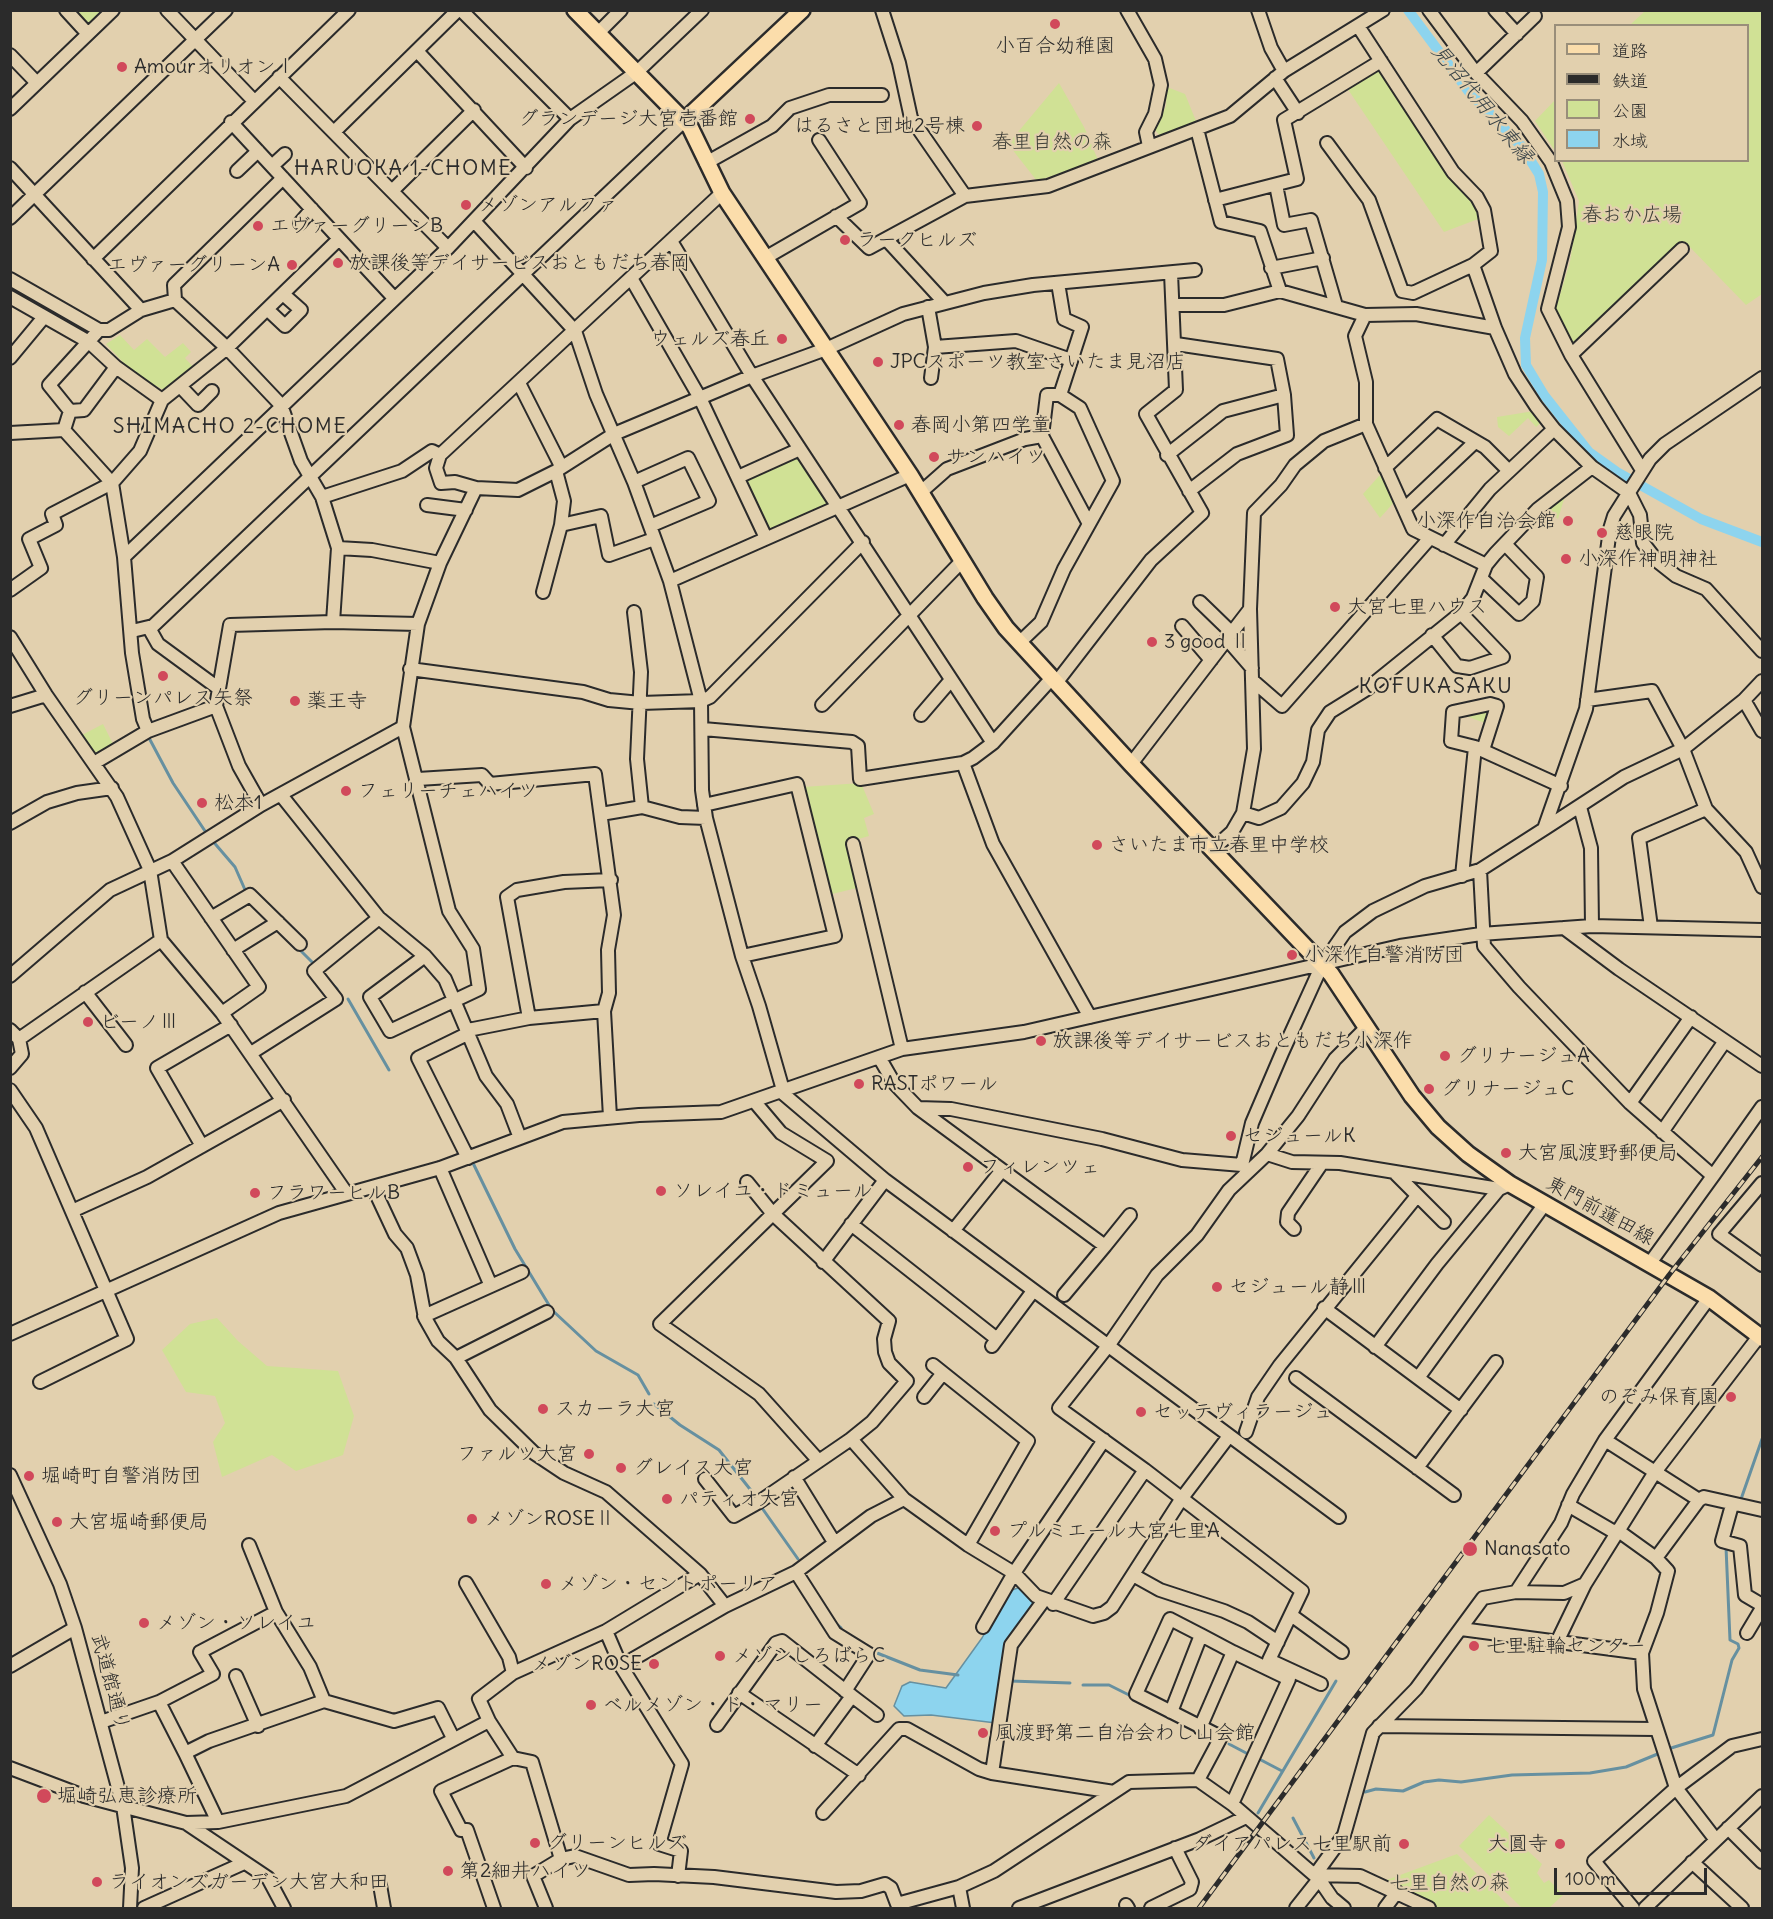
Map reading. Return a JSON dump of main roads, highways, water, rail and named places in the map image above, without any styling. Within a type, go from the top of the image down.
[{"type":"main road","name":"東門前蓮田線","points":[[575,10],[685,120],[722,193],[910,475],[985,598],[1020,643],[1338,983],[1412,1096],[1438,1127],[1504,1187],[1544,1205],[1650,1263],[1709,1298],[1761,1336]]},
{"type":"main road","points":[[685,120],[802,10]]},
{"type":"water","points":[[1021,1587],[1037,1599],[1010,1644],[1000,1677],[996,1723],[931,1715],[904,1716],[894,1706],[902,1686],[910,1682],[946,1688],[982,1638],[1009,1591]]},
{"type":"waterway","name":"見沼代用水東縁","points":[[1408,10],[1469,92],[1522,147],[1539,174],[1543,192],[1542,260],[1525,338],[1526,365],[1544,395],[1589,452],[1617,472],[1701,519],[1762,542]]},
{"type":"waterway","points":[[10,289],[33,303]]},
{"type":"waterway","points":[[148,736],[173,783],[207,834]]},
{"type":"waterway","points":[[211,839],[235,867],[246,892]]},
{"type":"waterway","points":[[299,949],[315,965]]},
{"type":"waterway","points":[[328,980],[337,989]]},
{"type":"waterway","points":[[348,999],[389,1070]]},
{"type":"waterway","points":[[472,1161],[515,1249],[552,1310],[596,1351],[638,1375],[649,1394]]},
{"type":"waterway","points":[[654,1404],[680,1425],[719,1450],[757,1498]]},
{"type":"waterway","points":[[1740,1502],[1762,1439]]},
{"type":"waterway","points":[[762,1508],[798,1559]]},
{"type":"waterway","points":[[1668,1749],[1713,1735],[1732,1660],[1739,1648],[1738,1644],[1730,1640],[1726,1547]]},
{"type":"waterway","points":[[834,1622],[841,1628]]},
{"type":"waterway","points":[[877,1653],[920,1670],[958,1675]]},
{"type":"waterway","points":[[1010,1681],[1070,1683]]},
{"type":"waterway","points":[[1258,1813],[1336,1681]]},
{"type":"waterway","points":[[1083,1685],[1109,1685],[1133,1697]]},
{"type":"waterway","points":[[1229,1744],[1248,1754]]},
{"type":"waterway","points":[[1365,1792],[1376,1789],[1403,1791],[1424,1782],[1439,1780],[1461,1782],[1512,1775],[1590,1773],[1626,1767],[1660,1753]]},
{"type":"waterway","points":[[1261,1760],[1282,1771]]},
{"type":"waterway","points":[[1293,1818],[1314,1858]]},
{"type":"railway","points":[[1199,1908],[1669,1275],[1762,1157]]},
{"type":"place","name":"小百合幼稚園","points":[[1055,24]]},
{"type":"place","name":"AmourオリオンⅠ","points":[[122,67]]},
{"type":"place","name":"グランデージ大宮壱番館","points":[[750,119]]},
{"type":"place","name":"はるさと団地2号棟","points":[[977,126]]},
{"type":"place","name":"メゾンアルファ","points":[[466,205]]},
{"type":"place","name":"エヴァーグリーンB","points":[[258,226]]},
{"type":"place","name":"ラークヒルズ","points":[[845,240]]},
{"type":"place","name":"放課後等デイサービスおともだち春岡","points":[[338,263]]},
{"type":"place","name":"エヴァーグリーンA","points":[[292,265]]},
{"type":"place","name":"ウェルズ春丘","points":[[782,339]]},
{"type":"place","name":"JPCスポーツ教室さいたま見沼店","points":[[878,362]]},
{"type":"place","name":"春岡小第四学童","points":[[899,425]]},
{"type":"place","name":"サンハイツ","points":[[934,457]]},
{"type":"place","name":"小深作自治会館","points":[[1568,521]]},
{"type":"place","name":"慈眼院","points":[[1602,533]]},
{"type":"place","name":"小深作神明神社","points":[[1566,559]]},
{"type":"place","name":"大宮七里ハウス","points":[[1335,607]]},
{"type":"place","name":"3 good Ⅱ","points":[[1152,642]]},
{"type":"place","name":"グリーンパレス矢祭","points":[[163,676]]},
{"type":"place","name":"薬王寺","points":[[295,701]]},
{"type":"place","name":"フェリーチェハイツ","points":[[346,791]]},
{"type":"place","name":"松本1","points":[[202,803]]},
{"type":"place","name":"さいたま市立春里中学校","points":[[1097,845]]},
{"type":"place","name":"小深作自警消防団","points":[[1292,955]]},
{"type":"place","name":"ビーノⅢ","points":[[88,1022]]},
{"type":"place","name":"放課後等デイサービスおともだち小深作","points":[[1041,1041]]},
{"type":"place","name":"グリナージュA","points":[[1445,1056]]},
{"type":"place","name":"RASTポワール","points":[[859,1084]]},
{"type":"place","name":"グリナージュC","points":[[1429,1089]]},
{"type":"place","name":"セジュールK","points":[[1231,1136]]},
{"type":"place","name":"大宮風渡野郵便局","points":[[1506,1153]]},
{"type":"place","name":"フィレンツェ","points":[[968,1167]]},
{"type":"place","name":"ソレイユ・ドミュール","points":[[661,1191]]},
{"type":"place","name":"フラワーヒルB","points":[[255,1193]]},
{"type":"place","name":"セジュール静Ⅲ","points":[[1217,1287]]},
{"type":"place","name":"のぞみ保育園","points":[[1731,1397]]},
{"type":"place","name":"スカーラ大宮","points":[[543,1409]]},
{"type":"place","name":"セッテヴィラージュ","points":[[1141,1412]]},
{"type":"place","name":"ファルツ大宮","points":[[589,1454]]},
{"type":"place","name":"グレイス大宮","points":[[621,1468]]},
{"type":"place","name":"堀崎町自警消防団","points":[[29,1476]]},
{"type":"place","name":"パティオ大宮","points":[[667,1499]]},
{"type":"place","name":"メゾンROSEⅡ","points":[[472,1519]]},
{"type":"place","name":"大宮堀崎郵便局","points":[[57,1522]]},
{"type":"place","name":"プルミエール大宮七里A","points":[[995,1531]]},
{"type":"place","name":"Nanasato","points":[[1470,1549]]},
{"type":"place","name":"メゾン・セントポーリア","points":[[546,1584]]},
{"type":"place","name":"メゾン・ソレイユ","points":[[144,1623]]},
{"type":"place","name":"七里駐輪センター","points":[[1474,1646]]},
{"type":"place","name":"メゾンしろばらC","points":[[720,1656]]},
{"type":"place","name":"メゾンROSE","points":[[654,1664]]},
{"type":"place","name":"ベルメゾン・ド・マリー","points":[[591,1705]]},
{"type":"place","name":"風渡野第二自治会わし山会館","points":[[983,1733]]},
{"type":"place","name":"堀崎弘恵診療所","points":[[44,1796]]},
{"type":"place","name":"グリーンヒルズ","points":[[535,1843]]},
{"type":"place","name":"ダイアパレス七里駅前","points":[[1404,1844]]},
{"type":"place","name":"大圓寺","points":[[1560,1844]]},
{"type":"place","name":"第2細井ハイツ","points":[[448,1871]]},
{"type":"place","name":"ライオンズガーデン大宮大和田","points":[[97,1882]]},
{"type":"district","name":"HARUOKA 1-CHOME","points":[[403,169]]},
{"type":"district","name":"SHIMACHO 2-CHOME","points":[[230,427]]},
{"type":"district","name":"KOFUKASAKU","points":[[1436,687]]},
{"type":"park label","name":"春里自然の森","points":[[1052,142]]},
{"type":"park label","name":"春おか広場","points":[[1632,215]]},
{"type":"park label","name":"七里自然の森","points":[[1449,1883]]}]
